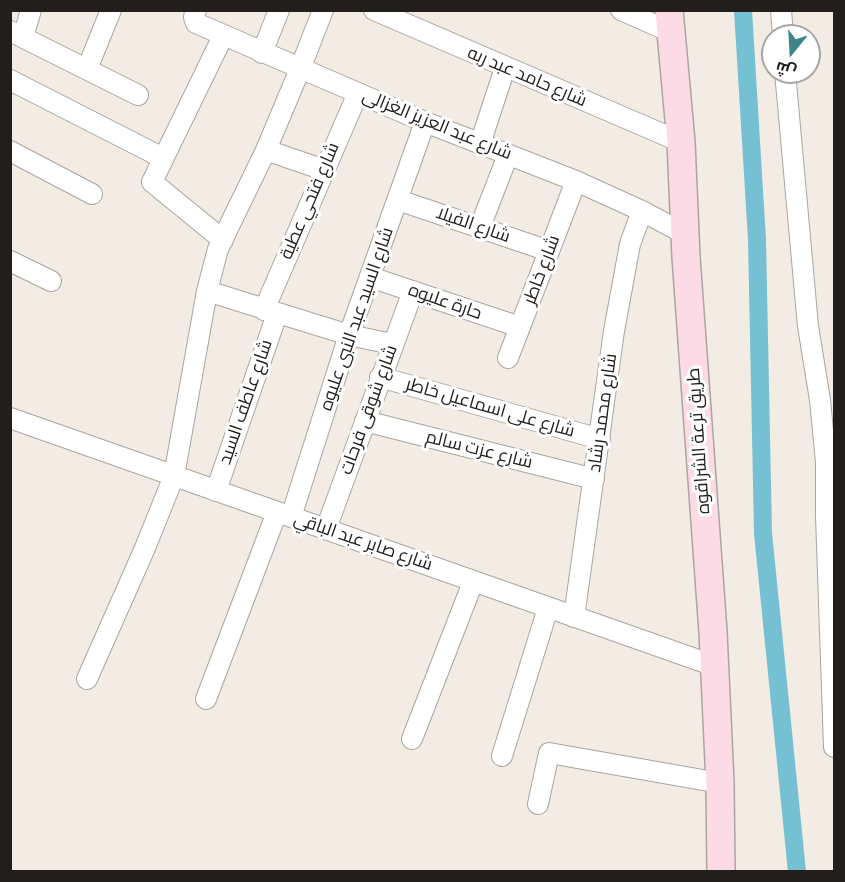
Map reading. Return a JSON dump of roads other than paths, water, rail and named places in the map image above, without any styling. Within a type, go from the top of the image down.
[{"type":"street","points":[[31,10],[17,34],[138,95]]},
{"type":"street","points":[[87,69],[111,10]]},
{"type":"street","points":[[262,53],[279,10]]},
{"type":"street","points":[[87,679],[174,476],[207,291],[218,249],[266,150],[323,10]]},
{"type":"street","name":"شارع حامد عبد ربه","points":[[374,10],[681,142]]},
{"type":"street","points":[[621,10],[670,21]]},
{"type":"street","name":"شارع عبد العزيز الغزالى","points":[[195,12],[196,23],[223,36],[425,122],[576,181],[642,211],[685,234]]},
{"type":"street","name":"طريق ترعة الشراقوه","points":[[670,21],[681,142],[685,234],[715,666],[721,872]]},
{"type":"street","points":[[223,36],[152,182],[223,240]]},
{"type":"street","points":[[480,144],[506,68]]},
{"type":"street","points":[[10,80],[163,158]]},
{"type":"street","points":[[785,84],[808,326],[830,463],[826,516],[834,747]]},
{"type":"street","name":"شارع فتحي عطية","points":[[270,312],[324,170],[358,93]]},
{"type":"street","name":"شارع السيد عبد النبى عليوه","points":[[206,699],[284,515],[425,122]]},
{"type":"street","points":[[266,150],[324,170]]},
{"type":"street","points":[[10,151],[92,194]]},
{"type":"street","points":[[480,227],[508,155]]},
{"type":"street","name":"شارع خاطر","points":[[508,358],[576,181]]},
{"type":"street","name":"شارع الفيلا","points":[[398,200],[549,251]]},
{"type":"street","name":"شارع محمد رشاد","points":[[574,617],[614,331],[627,259],[642,211]]},
{"type":"street","points":[[10,261],[51,281]]},
{"type":"street","name":"حارة عليوه","points":[[370,277],[520,327]]},
{"type":"street","points":[[207,291],[349,335],[392,344]]},
{"type":"street","name":"شارع شوقى فرحات","points":[[326,529],[412,291]]},
{"type":"street","name":"شارع عاطف السيد","points":[[216,491],[270,312]]},
{"type":"street","name":"شارع على اسماعيل خاطر","points":[[380,377],[600,439]]},
{"type":"street","name":"شارع صابر عبد الباقي","points":[[10,418],[715,666]]},
{"type":"street","name":"شارع عزت سالم","points":[[364,421],[594,479]]},
{"type":"street","points":[[412,739],[474,582]]},
{"type":"street","points":[[502,756],[548,608]]},
{"type":"street","points":[[538,804],[549,753],[720,783]]},
{"type":"waterway","points":[[743,10],[757,240],[763,533],[797,872]]}]
